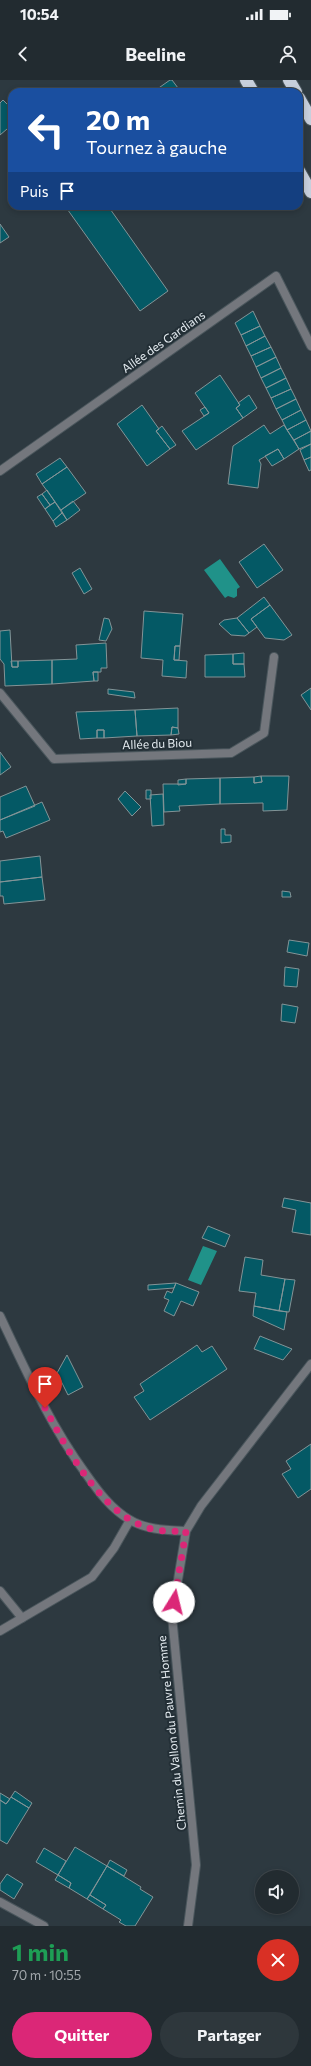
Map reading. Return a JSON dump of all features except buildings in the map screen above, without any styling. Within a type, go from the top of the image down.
[{"type":"highway","points":[[303,105],[311,119]]},
{"type":"highway","points":[[303,178],[311,192]]},
{"type":"street","name":"Allée des Gardians","points":[[0,470],[276,276],[311,346]]},
{"type":"street","name":"Allée du Biou","points":[[0,693],[54,759],[231,753],[264,733],[274,656]]},
{"type":"street","points":[[0,1316],[32,1385],[63,1443],[102,1496],[130,1520],[158,1530],[186,1531]]},
{"type":"street","name":"Chemin du Vallon du Pauvre Homme","points":[[188,1926],[196,1865],[172,1616],[186,1531],[200,1506],[311,1364]]},
{"type":"street","points":[[0,1631],[92,1577],[114,1548],[130,1520]]},
{"type":"street","points":[[0,1591],[22,1618]]},
{"type":"street","points":[[0,1902],[44,1926]]},
{"type":"shaded area","points":[[220,559],[240,587],[237,589],[237,596],[234,598],[228,596],[225,598],[204,570]]},
{"type":"shaded area","points":[[203,1246],[217,1251],[201,1285],[188,1280]]},
{"type":"route","points":[[45,1408],[63,1443],[102,1496],[130,1520],[158,1530],[186,1531],[174,1602]]}]
